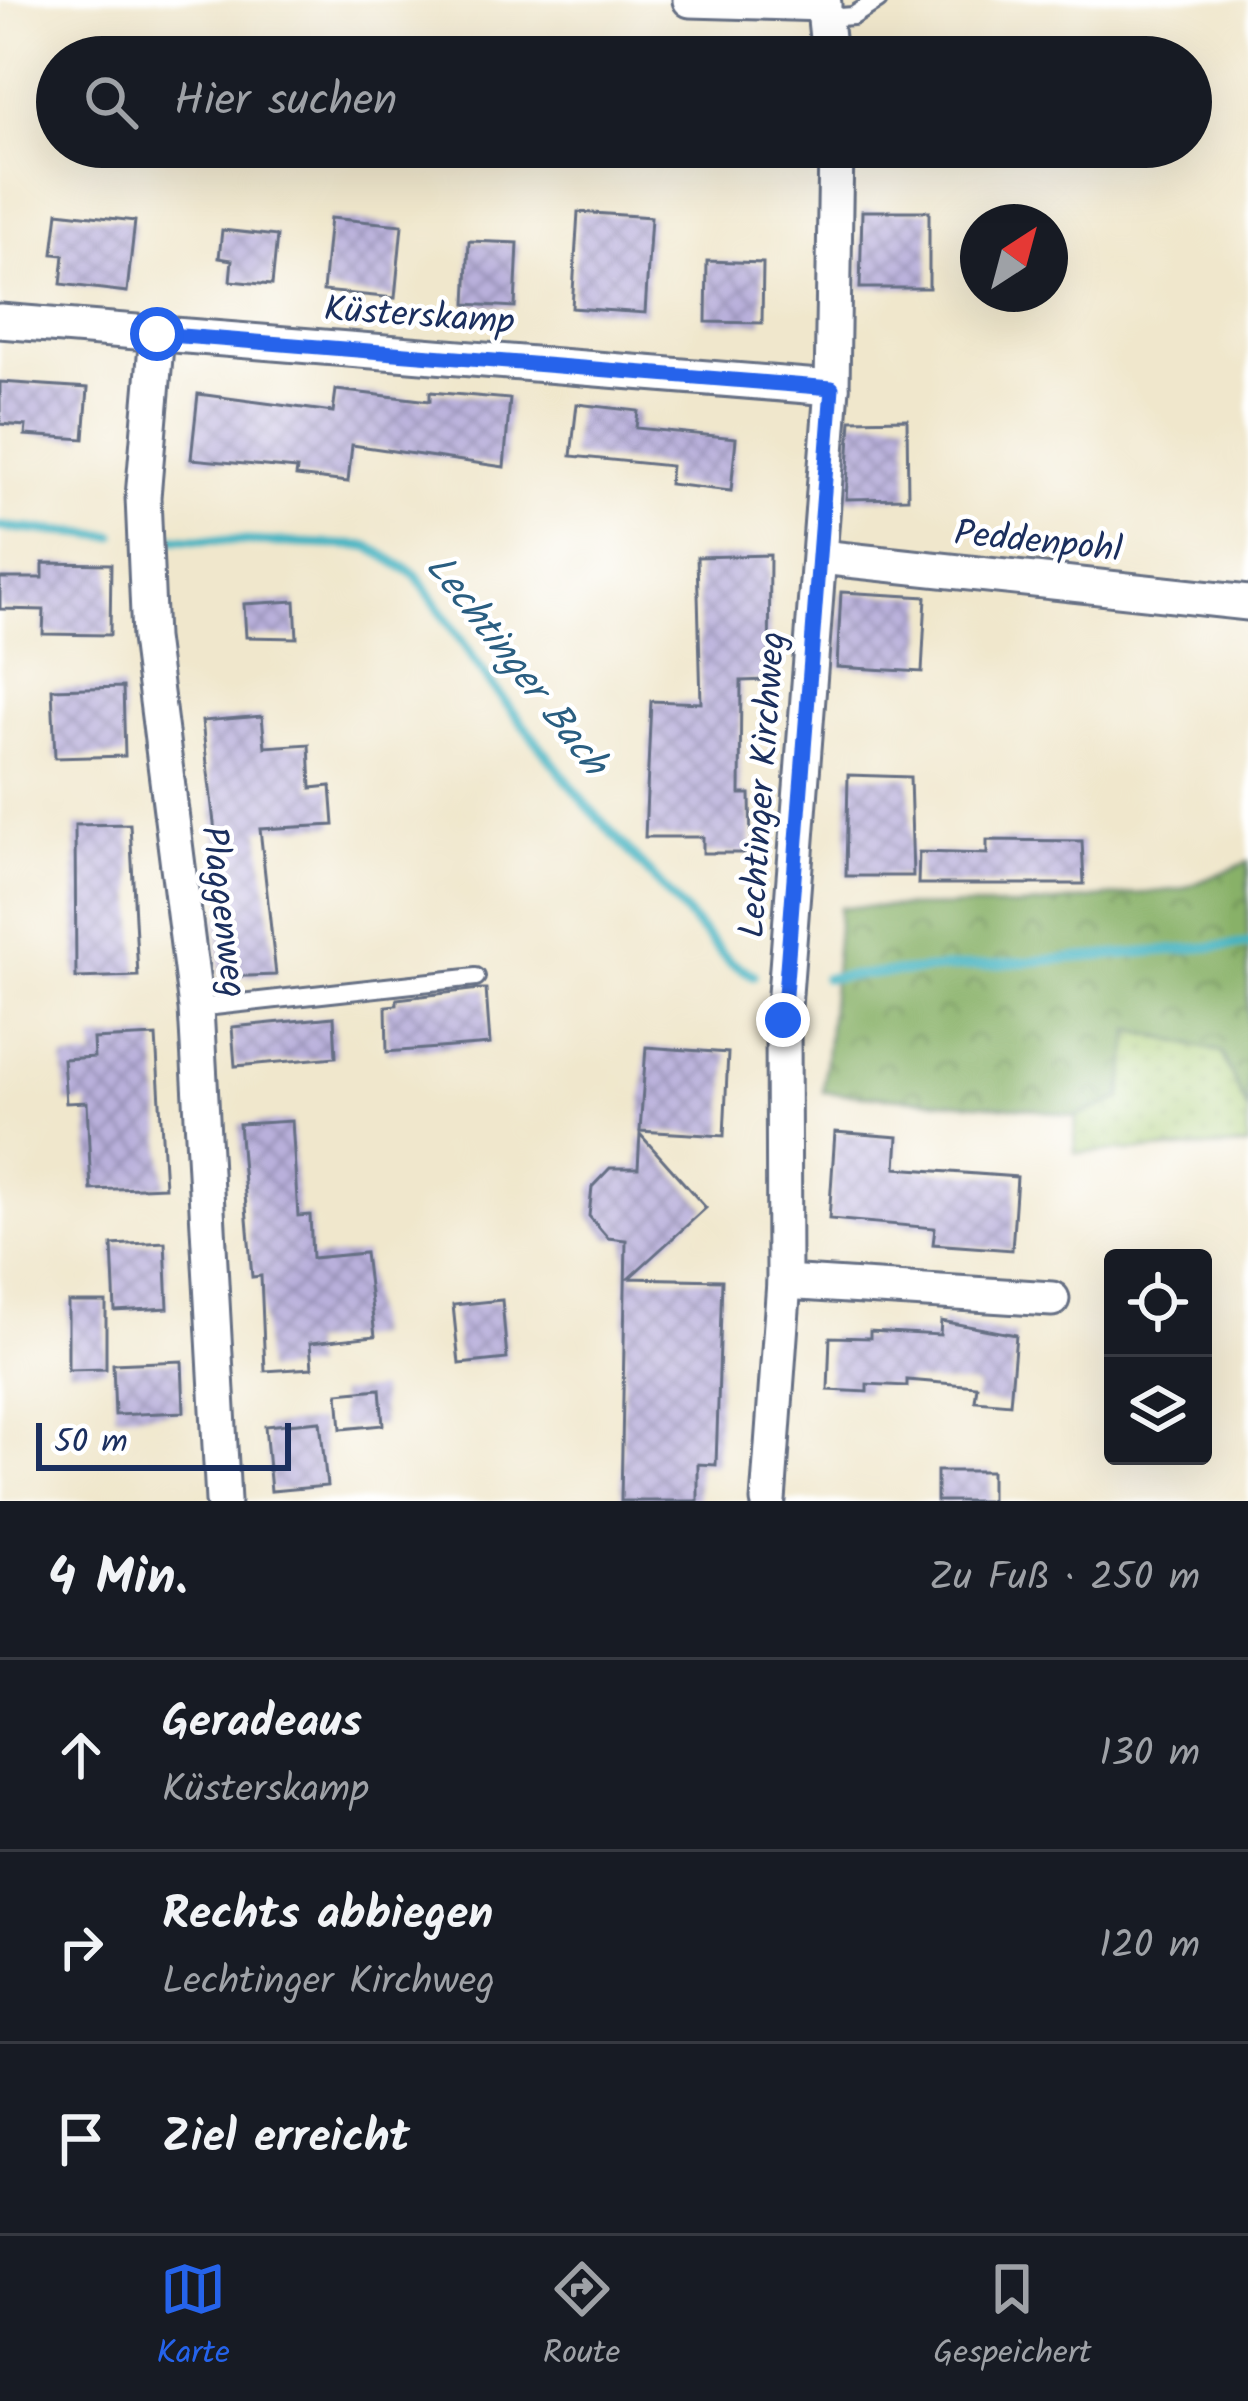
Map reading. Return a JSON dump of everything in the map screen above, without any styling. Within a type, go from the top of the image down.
[{"type":"street","points":[[691,0],[824,7]]},
{"type":"street","name":"Lechtinger Kirchweg","points":[[768,1501],[784,1282],[783,1020],[832,388],[836,168]]},
{"type":"street","name":"Küsterskamp","points":[[0,321],[832,388]]},
{"type":"street","name":"Plaggenweg","points":[[157,334],[142,497],[149,638],[196,1008],[224,1501]]},
{"type":"street","name":"Peddenpohl","points":[[820,557],[1248,603]]},
{"type":"street","points":[[784,1282],[1052,1299]]},
{"type":"lane","points":[[824,7],[853,16],[878,0]]},
{"type":"lane","points":[[196,1008],[476,977]]},
{"type":"green space","points":[[1248,862],[1248,1111],[1221,1052],[1131,1030],[1121,1099],[1076,1117],[1028,1108],[823,1092],[840,907],[1020,906],[1182,889]]},
{"type":"green space","points":[[1130,1030],[1221,1052],[1248,1112],[1248,1146],[1075,1153],[1076,1117],[1121,1099]]},
{"type":"building","points":[[862,211],[929,211],[929,288],[860,288]]},
{"type":"building","points":[[58,212],[135,221],[127,292],[61,284],[64,255],[53,254]]},
{"type":"building","points":[[578,212],[651,217],[645,313],[572,308]]},
{"type":"building","points":[[330,218],[402,225],[395,298],[323,291]]},
{"type":"building","points":[[222,230],[277,236],[272,285],[230,281],[232,260],[219,258]]},
{"type":"building","points":[[469,241],[518,243],[515,307],[466,304]]},
{"type":"building","points":[[707,261],[763,263],[762,323],[706,322]]},
{"type":"building","points":[[0,382],[88,388],[84,439],[25,435],[26,426],[0,424]]},
{"type":"building","points":[[336,390],[430,401],[430,392],[510,399],[504,467],[352,445],[348,482],[296,476],[297,469],[191,459],[198,394],[333,412]]},
{"type":"building","points":[[577,404],[638,411],[636,428],[736,438],[731,491],[669,484],[671,466],[571,456]]},
{"type":"building","points":[[907,419],[908,498],[846,499],[851,420]]},
{"type":"building","points":[[770,555],[769,680],[741,681],[740,794],[750,794],[751,853],[703,853],[703,837],[645,837],[651,701],[701,703],[697,557]]},
{"type":"building","points":[[43,563],[111,564],[110,635],[43,634],[44,610],[0,609],[0,578],[43,578]]},
{"type":"building","points":[[841,592],[926,597],[922,672],[837,667]]},
{"type":"building","points":[[295,601],[297,638],[246,637],[244,604]]},
{"type":"building","points":[[123,687],[125,756],[55,758],[52,689]]},
{"type":"building","points":[[262,716],[265,747],[309,744],[311,788],[331,786],[334,825],[260,829],[276,975],[220,977],[217,917],[225,917],[202,721]]},
{"type":"building","points":[[848,775],[910,777],[913,876],[846,876]]},
{"type":"building","points":[[130,824],[138,976],[76,978],[75,825]]},
{"type":"building","points":[[987,840],[1082,841],[1084,884],[918,884],[919,852],[987,854]]},
{"type":"building","points":[[486,989],[490,1044],[387,1052],[386,1006],[397,1005],[397,999]]},
{"type":"building","points":[[334,1017],[336,1057],[235,1066],[232,1027]]},
{"type":"building","points":[[156,1036],[165,1187],[91,1190],[87,1102],[66,1103],[63,1059],[94,1057],[93,1039]]},
{"type":"building","points":[[646,1047],[728,1053],[724,1136],[640,1131]]},
{"type":"building","points":[[292,1121],[298,1216],[310,1215],[312,1258],[365,1253],[375,1336],[310,1343],[312,1368],[265,1371],[261,1276],[252,1277],[239,1124]]},
{"type":"building","points":[[835,1132],[898,1137],[896,1168],[1017,1177],[1012,1250],[933,1244],[935,1228],[829,1219]]},
{"type":"building","points":[[640,1134],[706,1208],[629,1278],[722,1280],[716,1465],[698,1464],[698,1501],[621,1501],[626,1240],[608,1238],[589,1216],[592,1187],[610,1168],[638,1168]]},
{"type":"building","points":[[165,1242],[168,1308],[115,1311],[112,1245]]},
{"type":"building","points":[[502,1300],[507,1359],[459,1364],[453,1305]]},
{"type":"building","points":[[68,1302],[106,1302],[106,1369],[68,1370]]},
{"type":"building","points":[[941,1321],[1016,1335],[1010,1404],[975,1401],[977,1386],[907,1380],[907,1386],[867,1384],[867,1392],[828,1390],[830,1337],[870,1338],[870,1331],[940,1335]]},
{"type":"building","points":[[182,1361],[184,1412],[115,1415],[113,1364]]},
{"type":"building","points":[[380,1389],[383,1425],[341,1429],[338,1393]]},
{"type":"building","points":[[320,1421],[327,1486],[271,1491],[265,1426]]},
{"type":"building","points":[[937,1471],[991,1471],[991,1501],[937,1501]]},
{"type":"waterway","name":"Lechtinger Bach","points":[[0,527],[113,536]]},
{"type":"waterway","name":"Lechtinger Bach","points":[[162,538],[368,546],[416,575],[491,684],[584,802],[730,962],[754,975]]},
{"type":"waterway","name":"Lechtinger Bach","points":[[825,978],[1248,944]]},
{"type":"route","points":[[157,334],[832,388],[796,906],[783,1020]]}]
